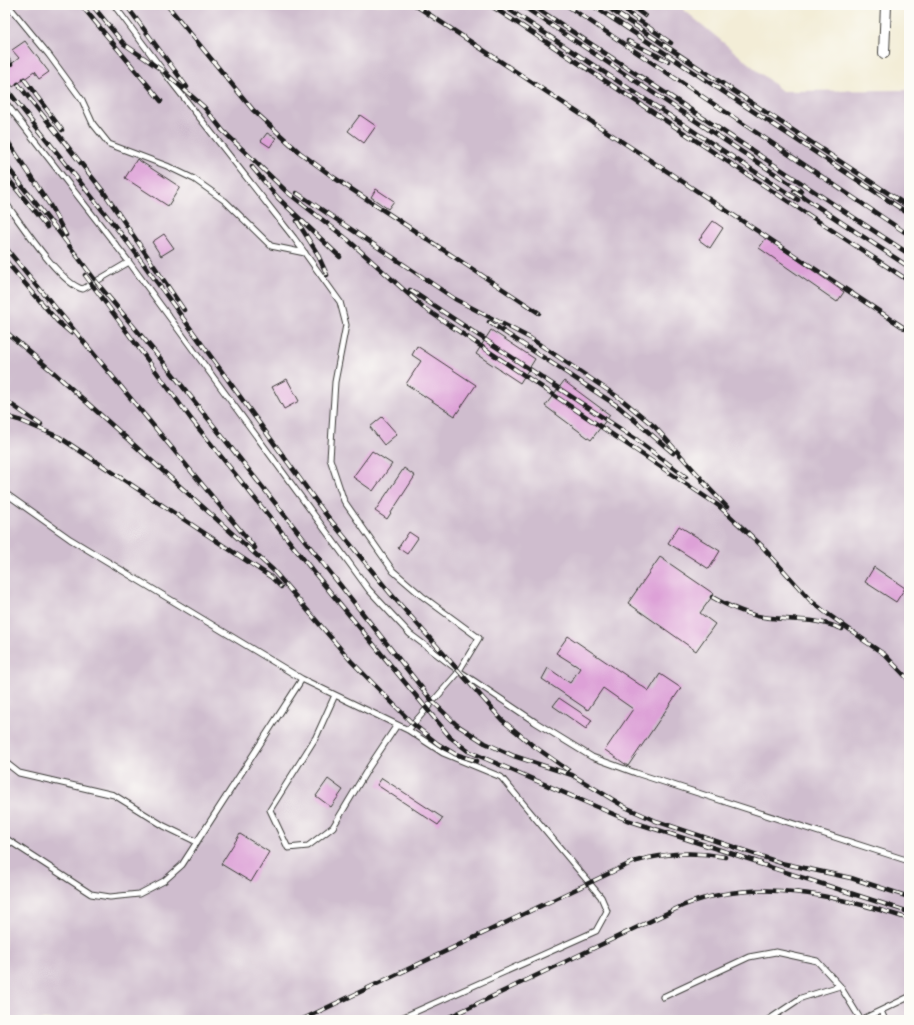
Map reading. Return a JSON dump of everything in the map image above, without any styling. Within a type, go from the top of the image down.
[{"type":"street","points":[[884,52],[886,5]]},
{"type":"lane","points":[[8,5],[49,55],[82,100],[93,124],[109,144],[167,166],[194,179],[225,201],[271,246],[305,253]]},
{"type":"lane","points":[[114,5],[170,80],[305,253],[340,302],[346,325],[335,382],[330,459],[344,501],[393,571],[422,596],[479,638],[459,671],[408,730]]},
{"type":"lane","points":[[5,102],[129,262],[369,590],[410,634],[459,671],[535,722],[592,757],[643,775],[909,860]]},
{"type":"lane","points":[[5,202],[62,276],[76,287],[83,289],[129,262]]},
{"type":"lane","points":[[5,493],[70,539],[302,679],[408,730],[443,753],[501,777],[601,897],[607,911],[596,931],[397,1020]]},
{"type":"lane","points":[[5,838],[91,894],[110,898],[139,894],[164,881],[182,865],[302,679]]},
{"type":"lane","points":[[335,695],[316,737],[270,810],[288,848],[308,846],[333,827],[397,725]]},
{"type":"lane","points":[[5,762],[18,773],[114,795],[164,826],[197,842]]},
{"type":"lane","points":[[663,997],[749,957],[776,952],[817,961],[840,986],[861,1020],[909,997]]},
{"type":"lane","points":[[768,1020],[801,998],[840,986]]},
{"type":"lane","points":[[881,1010],[885,1020]]},
{"type":"shaded area","points":[[5,5],[678,5],[782,91],[909,90],[909,1020],[5,1020]]},
{"type":"building","points":[[25,41],[49,72],[39,79],[34,72],[13,87],[5,76],[5,69],[19,58],[12,50]]},
{"type":"building","points":[[360,115],[376,126],[364,143],[348,131]]},
{"type":"building","points":[[267,133],[276,138],[270,147],[261,141]]},
{"type":"building","points":[[137,159],[180,187],[168,206],[125,178]]},
{"type":"building","points":[[376,189],[394,201],[388,209],[371,197]]},
{"type":"building","points":[[713,221],[723,228],[710,248],[699,240]]},
{"type":"building","points":[[164,234],[174,248],[161,256],[152,242]]},
{"type":"building","points":[[766,238],[844,292],[837,302],[759,248]]},
{"type":"building","points":[[491,330],[535,359],[520,383],[476,354]]},
{"type":"building","points":[[417,346],[476,385],[455,416],[406,384],[421,361],[412,355]]},
{"type":"building","points":[[287,379],[299,401],[284,409],[272,387]]},
{"type":"building","points":[[564,381],[610,415],[591,440],[545,406]]},
{"type":"building","points":[[382,417],[397,434],[384,445],[370,427]]},
{"type":"building","points":[[372,451],[392,464],[373,491],[353,477]]},
{"type":"building","points":[[404,468],[415,476],[387,519],[375,511]]},
{"type":"building","points":[[679,526],[720,551],[709,569],[668,543]]},
{"type":"building","points":[[409,532],[418,538],[407,554],[398,548]]},
{"type":"building","points":[[660,557],[714,594],[700,613],[715,624],[696,651],[628,603]]},
{"type":"building","points":[[874,567],[905,588],[896,602],[865,582]]},
{"type":"building","points":[[568,636],[649,691],[660,674],[681,688],[628,766],[605,750],[633,709],[603,688],[588,710],[542,679],[548,668],[570,683],[580,668],[556,653]]},
{"type":"building","points":[[559,698],[592,720],[586,729],[553,706]]},
{"type":"building","points":[[382,778],[443,818],[438,825],[377,785]]},
{"type":"building","points":[[328,779],[343,790],[331,807],[316,796]]},
{"type":"building","points":[[240,834],[269,852],[251,882],[221,864]]},
{"type":"railway","points":[[92,5],[124,44],[163,71],[204,107],[224,132]]},
{"type":"railway","points":[[126,5],[187,87]]},
{"type":"railway","points":[[167,5],[253,110],[299,152],[333,177],[539,313]]},
{"type":"railway","points":[[415,5],[909,331]]},
{"type":"railway","points":[[490,5],[909,281]]},
{"type":"railway","points":[[502,5],[798,200]]},
{"type":"railway","points":[[521,5],[801,191]]},
{"type":"railway","points":[[532,5],[909,254]]},
{"type":"railway","points":[[566,5],[909,235]]},
{"type":"railway","points":[[592,5],[909,214]]},
{"type":"railway","points":[[604,5],[909,207]]},
{"type":"railway","points":[[617,5],[671,43]]},
{"type":"railway","points":[[630,5],[645,16]]},
{"type":"railway","points":[[82,6],[161,101]]},
{"type":"railway","points":[[628,41],[668,61]]},
{"type":"railway","points":[[5,56],[11,64]]},
{"type":"railway","points":[[24,79],[62,130]]},
{"type":"railway","points":[[18,84],[103,191],[184,310]]},
{"type":"railway","points":[[5,87],[129,244],[324,512],[390,593],[502,720],[531,744],[568,770]]},
{"type":"railway","points":[[221,129],[287,192],[347,239],[424,308],[719,506],[762,546]]},
{"type":"railway","points":[[5,137],[51,207],[66,235]]},
{"type":"railway","points":[[5,164],[55,228]]},
{"type":"railway","points":[[252,167],[278,198],[340,257]]},
{"type":"railway","points":[[5,175],[47,227]]},
{"type":"railway","points":[[794,191],[909,267]]},
{"type":"railway","points":[[297,193],[455,299],[530,338],[621,399],[655,427],[708,486]]},
{"type":"railway","points":[[297,221],[317,253],[327,275]]},
{"type":"railway","points":[[52,223],[102,289],[160,358],[433,702],[457,725],[485,743],[514,756],[572,775],[625,807],[656,821],[781,863],[851,878],[909,897]]},
{"type":"railway","points":[[5,247],[255,548]]},
{"type":"railway","points":[[5,260],[58,322],[71,333]]},
{"type":"railway","points":[[85,275],[191,419],[317,576],[450,737],[468,751],[627,820],[761,863]]},
{"type":"railway","points":[[410,290],[637,440],[686,477]]},
{"type":"railway","points":[[489,322],[619,407],[673,453]]},
{"type":"railway","points":[[5,331],[53,372],[273,570],[351,661],[413,724],[438,744],[455,754],[477,761]]},
{"type":"railway","points":[[5,400],[41,425]]},
{"type":"railway","points":[[5,416],[19,420],[59,437],[271,577],[281,587]]},
{"type":"railway","points":[[703,482],[727,507]]},
{"type":"railway","points":[[759,543],[810,600],[867,642]]},
{"type":"railway","points":[[712,597],[724,604],[756,616],[813,621],[842,629]]},
{"type":"railway","points":[[863,640],[884,654],[909,680]]},
{"type":"railway","points":[[301,1020],[633,862],[679,854],[702,854],[725,857]]},
{"type":"railway","points":[[757,863],[909,912]]},
{"type":"railway","points":[[443,1020],[682,906],[710,897],[738,892],[796,892],[825,896],[881,910],[909,919]]}]
